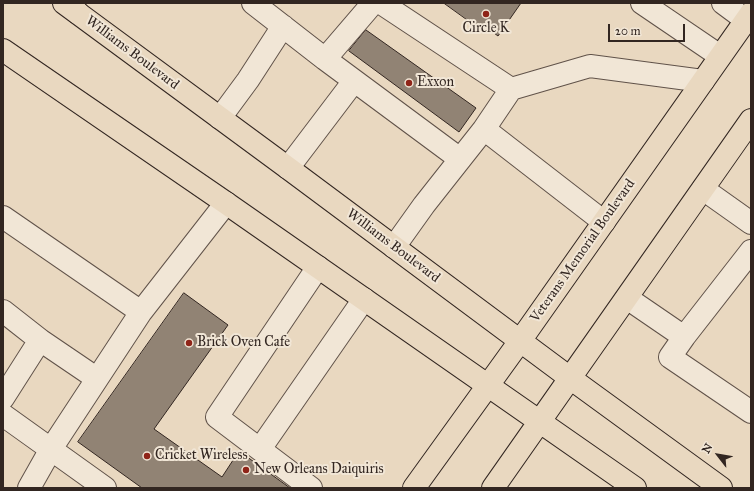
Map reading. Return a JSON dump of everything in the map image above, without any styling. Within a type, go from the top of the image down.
[{"type":"main road","name":"Williams Boulevard","points":[[70,6],[520,341],[721,488]]},
{"type":"main road","name":"Veterans Memorial Boulevard","points":[[414,488],[520,341],[748,16]]},
{"type":"main road","points":[[3,50],[226,203],[635,488]]},
{"type":"main road","points":[[496,487],[570,378],[750,126]]},
{"type":"lane","points":[[254,3],[325,59],[460,159]]},
{"type":"lane","points":[[325,59],[373,3]]},
{"type":"lane","points":[[381,3],[511,89]]},
{"type":"lane","points":[[642,3],[720,56]]},
{"type":"lane","points":[[723,3],[748,16]]},
{"type":"lane","points":[[220,118],[248,80],[283,26]]},
{"type":"lane","points":[[394,247],[424,205],[484,129],[511,89],[590,66],[703,80]]},
{"type":"lane","points":[[288,168],[354,80]]},
{"type":"lane","points":[[484,129],[604,222]]},
{"type":"lane","points":[[703,190],[751,223]]},
{"type":"lane","points":[[29,488],[51,449],[140,312],[226,203]]},
{"type":"lane","points":[[3,217],[140,312]]},
{"type":"lane","points":[[751,250],[670,357],[751,412]]},
{"type":"lane","points":[[311,488],[217,417],[318,267]]},
{"type":"lane","points":[[627,298],[684,337]]},
{"type":"lane","points":[[260,449],[364,299]]},
{"type":"lane","points":[[3,311],[40,340],[96,378]]},
{"type":"lane","points":[[3,398],[40,340]]},
{"type":"lane","points":[[3,415],[105,488]]},
{"type":"building","name":"Circle K","points":[[444,3],[521,3],[498,36],[482,24],[479,28]]},
{"type":"building","points":[[366,30],[476,108],[459,132],[349,51]]},
{"type":"building","points":[[184,293],[228,325],[154,429],[222,477],[239,451],[290,488],[142,488],[78,442]]},
{"type":"place","name":"Circle K","points":[[486,14]]},
{"type":"place","name":"Exxon","points":[[409,83]]},
{"type":"place","name":"Brick Oven Cafe","points":[[189,343]]},
{"type":"place","name":"Cricket Wireless","points":[[147,456]]},
{"type":"place","name":"New Orleans Daiquiris","points":[[246,470]]}]
